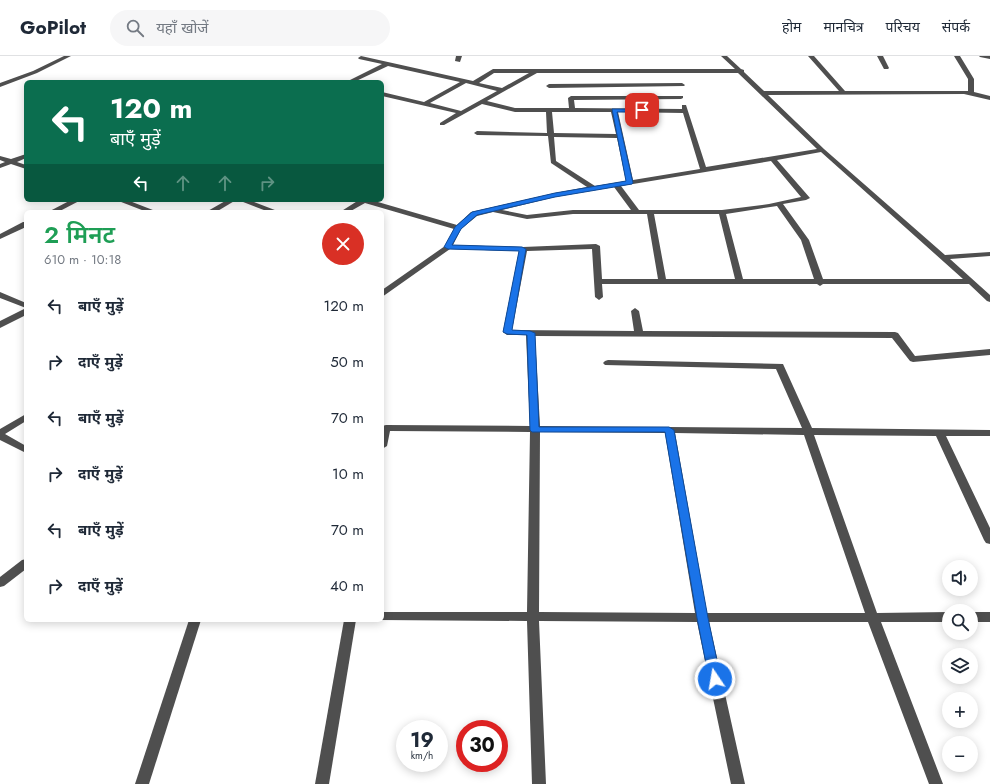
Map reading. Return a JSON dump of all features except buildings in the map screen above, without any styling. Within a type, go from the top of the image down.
[{"type":"street","points":[[0,85],[3,82],[35,72],[68,56]]},
{"type":"street","points":[[724,56],[742,71],[822,150],[990,299]]},
{"type":"street","points":[[811,56],[844,93]]},
{"type":"street","points":[[880,56],[886,68]]},
{"type":"street","points":[[957,56],[971,80],[971,94]]},
{"type":"street","points":[[982,56],[990,57]]},
{"type":"street","points":[[361,58],[503,90]]},
{"type":"street","points":[[353,80],[387,64]]},
{"type":"street","points":[[474,83],[493,71],[742,71]]},
{"type":"street","points":[[442,124],[536,71]]},
{"type":"street","points":[[679,71],[682,85]]},
{"type":"street","points":[[426,104],[466,82]]},
{"type":"street","points":[[549,86],[682,85]]},
{"type":"street","points":[[682,85],[678,88],[704,171]]},
{"type":"street","points":[[764,93],[964,92],[987,97],[990,92]]},
{"type":"street","points":[[384,94],[463,113]]},
{"type":"street","points":[[572,110],[571,98],[681,97]]},
{"type":"street","points":[[482,102],[515,110],[685,111]]},
{"type":"street","points":[[549,110],[553,162],[594,188]]},
{"type":"street","points":[[614,110],[630,183]]},
{"type":"street","points":[[477,133],[620,136]]},
{"type":"street","points":[[384,291],[448,247],[458,228],[474,214],[555,195],[822,150]]},
{"type":"street","points":[[0,166],[24,157]]},
{"type":"street","points":[[0,158],[24,166]]},
{"type":"street","points":[[491,210],[528,217],[573,212],[722,212],[772,206],[778,203],[806,198],[773,159]]},
{"type":"street","points":[[616,185],[638,212]]},
{"type":"street","points":[[56,210],[73,202]]},
{"type":"street","points":[[126,202],[148,210]]},
{"type":"street","points":[[214,210],[228,202]]},
{"type":"street","points":[[248,202],[270,210]]},
{"type":"street","points":[[347,210],[360,202]]},
{"type":"street","points":[[370,202],[458,228]]},
{"type":"street","points":[[778,203],[805,240],[820,283]]},
{"type":"street","points":[[650,212],[662,280]]},
{"type":"street","points":[[722,212],[740,282]]},
{"type":"street","points":[[0,237],[24,225]]},
{"type":"street","points":[[448,247],[522,249],[596,246],[599,297]]},
{"type":"street","points":[[522,249],[507,332],[639,334],[895,334],[914,359],[990,352]]},
{"type":"street","points":[[944,257],[990,254]]},
{"type":"street","points":[[598,281],[662,280],[820,283],[971,282]]},
{"type":"street","points":[[0,295],[24,305]]},
{"type":"street","points":[[636,311],[639,334]]},
{"type":"street","points":[[0,325],[24,312]]},
{"type":"street","points":[[530,333],[535,430],[533,616],[539,784]]},
{"type":"street","points":[[608,363],[780,366],[808,431],[873,618],[936,784]]},
{"type":"street","points":[[0,433],[24,418]]},
{"type":"street","points":[[384,437],[386,428],[990,433]]},
{"type":"street","points":[[669,430],[702,618],[738,784]]},
{"type":"street","points":[[940,432],[990,540]]},
{"type":"street","points":[[0,436],[24,449]]},
{"type":"street","points":[[0,583],[24,565]]},
{"type":"street","points":[[384,616],[702,618],[942,617]]},
{"type":"street","points":[[978,617],[990,617]]},
{"type":"street","points":[[142,784],[194,622]]},
{"type":"street","points":[[322,784],[350,622]]},
{"type":"route","points":[[642,110],[614,110],[630,183],[555,195],[474,214],[458,228],[448,247],[522,249],[507,332],[530,333],[535,430],[669,430],[702,618],[715,679]]}]
